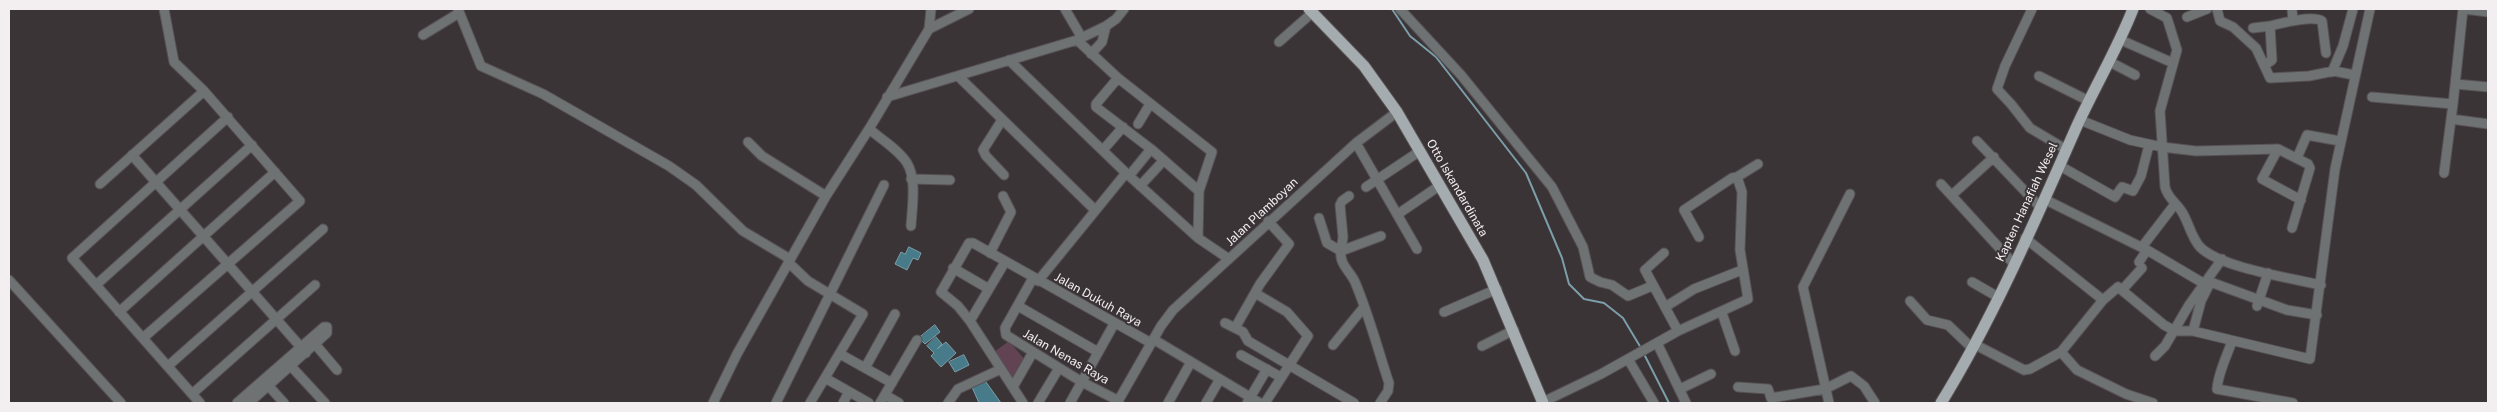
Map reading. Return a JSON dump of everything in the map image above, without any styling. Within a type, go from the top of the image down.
[{"type":"main road","name":"Kapten Hanafiah Wesel","points":[[1941,403],[1998,297],[2089,101],[2121,40],[2133,9]]},
{"type":"main road","name":"Otto Iskandardinata","points":[[1311,10],[1364,66],[1397,112],[1483,260],[1497,289],[1543,402]]},
{"type":"street","points":[[143,338],[229,265],[300,201],[228,117],[174,62],[164,9]]},
{"type":"street","points":[[713,403],[826,196],[929,29],[931,9]]},
{"type":"street","points":[[929,29],[969,9]]},
{"type":"street","points":[[1065,9],[1079,39],[1091,54],[1150,104],[1212,152],[1199,191],[1198,238]]},
{"type":"street","points":[[887,97],[1079,39],[1106,26],[1116,19],[1124,9]]},
{"type":"street","points":[[1400,9],[1461,76],[1552,187],[1583,247],[1588,273],[1596,281],[1612,285],[1628,296],[1652,286]]},
{"type":"street","points":[[2032,9],[2005,66],[1997,89],[2030,128],[2067,150]]},
{"type":"street","points":[[2150,9],[2167,18],[2176,50],[2161,104],[2166,191],[2181,211],[2199,246],[2209,254],[2236,264],[2321,284]]},
{"type":"street","points":[[2187,17],[2207,9]]},
{"type":"street","points":[[2217,9],[2220,21],[2243,35],[2256,48],[2265,65],[2267,75],[2271,78],[2309,76],[2332,72],[2354,75]]},
{"type":"street","points":[[2292,9],[2293,21]]},
{"type":"street","points":[[2332,72],[2343,46],[2353,9]]},
{"type":"street","points":[[1910,301],[1927,320],[1948,325],[1973,346],[2024,370],[2030,369],[2061,352],[2103,300],[2116,288],[2123,289],[2144,310],[2175,331],[2193,331],[2309,360],[2317,315],[2340,141],[2370,9]]},
{"type":"street","points":[[2444,173],[2463,9],[2488,12]]},
{"type":"street","points":[[1279,42],[1311,10]]},
{"type":"street","points":[[423,35],[458,11],[481,66],[552,98],[669,166],[696,185],[743,231],[789,261],[808,281],[862,314],[810,403]]},
{"type":"street","points":[[2253,28],[2318,19],[2322,21],[2326,53]]},
{"type":"street","points":[[1091,54],[1102,42],[1106,26]]},
{"type":"street","points":[[2265,65],[2272,60],[2270,26]]},
{"type":"street","points":[[2121,40],[2173,63]]},
{"type":"street","points":[[1009,60],[1140,186],[1198,238],[1229,259]]},
{"type":"street","points":[[2110,62],[2135,75]]},
{"type":"street","points":[[958,76],[1096,210]]},
{"type":"street","points":[[2039,76],[2089,101]]},
{"type":"street","points":[[1118,78],[1096,106],[1151,149],[1199,191]]},
{"type":"street","points":[[2455,84],[2488,87]]},
{"type":"street","points":[[100,184],[204,91]]},
{"type":"street","points":[[2372,97],[2453,104]]},
{"type":"street","points":[[1138,124],[1150,104]]},
{"type":"street","name":"Jalan Plamboyan","points":[[1118,402],[1152,341],[1173,310],[1268,221],[1356,143],[1397,112]]},
{"type":"street","points":[[200,403],[72,258],[228,117]]},
{"type":"street","points":[[2451,119],[2488,124]]},
{"type":"street","points":[[1002,120],[983,150],[986,156],[1004,175]]},
{"type":"street","points":[[2080,120],[2149,145],[2196,151],[2278,149],[2297,158],[2310,167],[2292,228]]},
{"type":"street","points":[[1103,150],[1123,127]]},
{"type":"street","points":[[869,129],[905,160],[911,178],[910,226]]},
{"type":"street","points":[[2297,158],[2307,135],[2340,141]]},
{"type":"street","points":[[1977,140],[2042,203],[2144,249],[2203,283]]},
{"type":"street","points":[[748,142],[762,156],[826,196]]},
{"type":"street","points":[[1356,143],[1417,249]]},
{"type":"street","points":[[2060,166],[2115,197],[2122,187],[2133,191],[2143,171],[2149,145]]},
{"type":"street","points":[[96,285],[252,146]]},
{"type":"street","name":"Jalan Nenas Raya","points":[[1118,402],[1008,338],[1004,332],[1018,306],[1036,280],[1151,149]]},
{"type":"street","points":[[2278,149],[2262,179],[2301,200]]},
{"type":"street","points":[[1366,187],[1420,151]]},
{"type":"street","points":[[132,155],[304,350]]},
{"type":"street","points":[[1952,195],[1994,158]]},
{"type":"street","points":[[1140,186],[1164,160]]},
{"type":"street","points":[[1699,237],[1684,210],[1732,178],[1758,164]]},
{"type":"street","points":[[119,312],[275,172]]},
{"type":"street","points":[[1543,402],[1631,358],[1678,331],[1748,300],[1739,240],[1742,192],[1737,177]]},
{"type":"street","points":[[911,178],[950,180]]},
{"type":"street","points":[[1941,184],[2014,264]]},
{"type":"street","points":[[776,403],[884,185]]},
{"type":"street","points":[[1398,214],[1439,186]]},
{"type":"street","points":[[1829,403],[1804,287],[1850,194]]},
{"type":"street","points":[[990,253],[1011,212],[1003,196]]},
{"type":"street","points":[[1349,196],[1340,204],[1343,237],[1341,261],[1355,282],[1389,383],[1388,391],[1380,403]]},
{"type":"street","points":[[2123,289],[2140,265],[2144,249],[2174,204]]},
{"type":"street","points":[[1318,218],[1327,243],[1341,251]]},
{"type":"street","points":[[1235,328],[1255,292],[1289,244],[1268,221]]},
{"type":"street","points":[[168,366],[323,229]]},
{"type":"street","points":[[1341,251],[1381,236]]},
{"type":"street","points":[[2025,238],[2103,300]]},
{"type":"street","name":"Jalan Dukuh Raya","points":[[953,268],[969,243],[990,253],[1114,324],[1152,341],[1191,362],[1220,379],[1248,400],[1260,403]]},
{"type":"street","points":[[1664,253],[1645,268],[1652,286],[1678,331]]},
{"type":"street","points":[[2156,356],[2175,331],[2203,283],[2224,260]]},
{"type":"street","points":[[970,321],[1005,262]]},
{"type":"street","points":[[989,289],[953,268],[941,292],[958,306],[970,321],[1023,403]]},
{"type":"street","points":[[1665,307],[1699,286],[1742,270]]},
{"type":"street","points":[[2258,302],[2268,273]]},
{"type":"street","points":[[9,280],[121,403]]},
{"type":"street","points":[[1972,282],[1998,297]]},
{"type":"street","points":[[2193,331],[2201,301],[2211,284],[2217,283],[2258,302],[2287,310],[2317,315]]},
{"type":"street","points":[[192,394],[314,285]]},
{"type":"street","points":[[1444,312],[1497,289]]},
{"type":"street","points":[[1255,292],[1287,312],[1308,336],[1265,403]]},
{"type":"street","points":[[1018,306],[1098,352]]},
{"type":"street","points":[[1333,345],[1364,307]]},
{"type":"street","points":[[1722,313],[1735,351]]},
{"type":"street","points":[[865,368],[895,314]]},
{"type":"street","points":[[1226,323],[1244,334],[1248,340],[1354,403]]},
{"type":"street","points":[[1070,403],[1114,324]]},
{"type":"street","points":[[243,402],[289,364],[324,327],[327,327],[327,333],[315,344],[304,350]]},
{"type":"street","points":[[1482,346],[1514,330]]},
{"type":"street","points":[[899,403],[883,399],[917,340]]},
{"type":"street","points":[[2232,341],[2219,375],[2217,389],[2293,403]]},
{"type":"street","points":[[315,344],[337,370]]},
{"type":"street","points":[[1654,345],[1680,389],[1686,403]]},
{"type":"street","points":[[1013,387],[1033,352]]},
{"type":"street","points":[[2061,352],[2077,370],[2126,394],[2153,403]]},
{"type":"street","points":[[840,354],[892,384]]},
{"type":"street","points":[[1241,355],[1277,375]]},
{"type":"street","points":[[1631,358],[1649,402]]},
{"type":"street","points":[[1168,403],[1191,362]]},
{"type":"street","points":[[289,364],[324,403]]},
{"type":"street","points":[[1038,403],[1059,368]]},
{"type":"street","points":[[953,401],[964,386],[1001,369]]},
{"type":"street","points":[[1248,400],[1267,369]]},
{"type":"street","points":[[1680,389],[1711,374]]},
{"type":"street","points":[[1738,387],[1768,389],[1771,398],[1826,389],[1850,376],[1864,386],[1875,403]]},
{"type":"street","points":[[825,378],[869,403]]},
{"type":"street","points":[[1206,403],[1220,379]]},
{"type":"street","points":[[266,383],[284,403]]},
{"type":"street","points":[[843,403],[849,392]]},
{"type":"shaded area","points":[[1009,341],[1025,360],[1012,378],[994,352]]},
{"type":"water","points":[[909,247],[921,253],[918,260],[913,258],[907,270],[895,264],[901,252],[905,254]]},
{"type":"water","points":[[935,325],[940,332],[925,344],[919,338]]},
{"type":"water","points":[[936,337],[942,344],[937,349],[946,342],[956,353],[941,367],[931,356],[934,353],[927,346]]},
{"type":"water","points":[[964,355],[969,365],[955,372],[949,362]]},
{"type":"water","points":[[986,382],[1001,403],[979,403],[972,387]]},
{"type":"waterway","points":[[1392,9],[1410,36],[1436,57],[1526,173],[1562,258],[1569,284],[1584,299],[1604,303],[1623,318],[1641,348]]},
{"type":"waterway","points":[[1644,354],[1669,403]]}]
